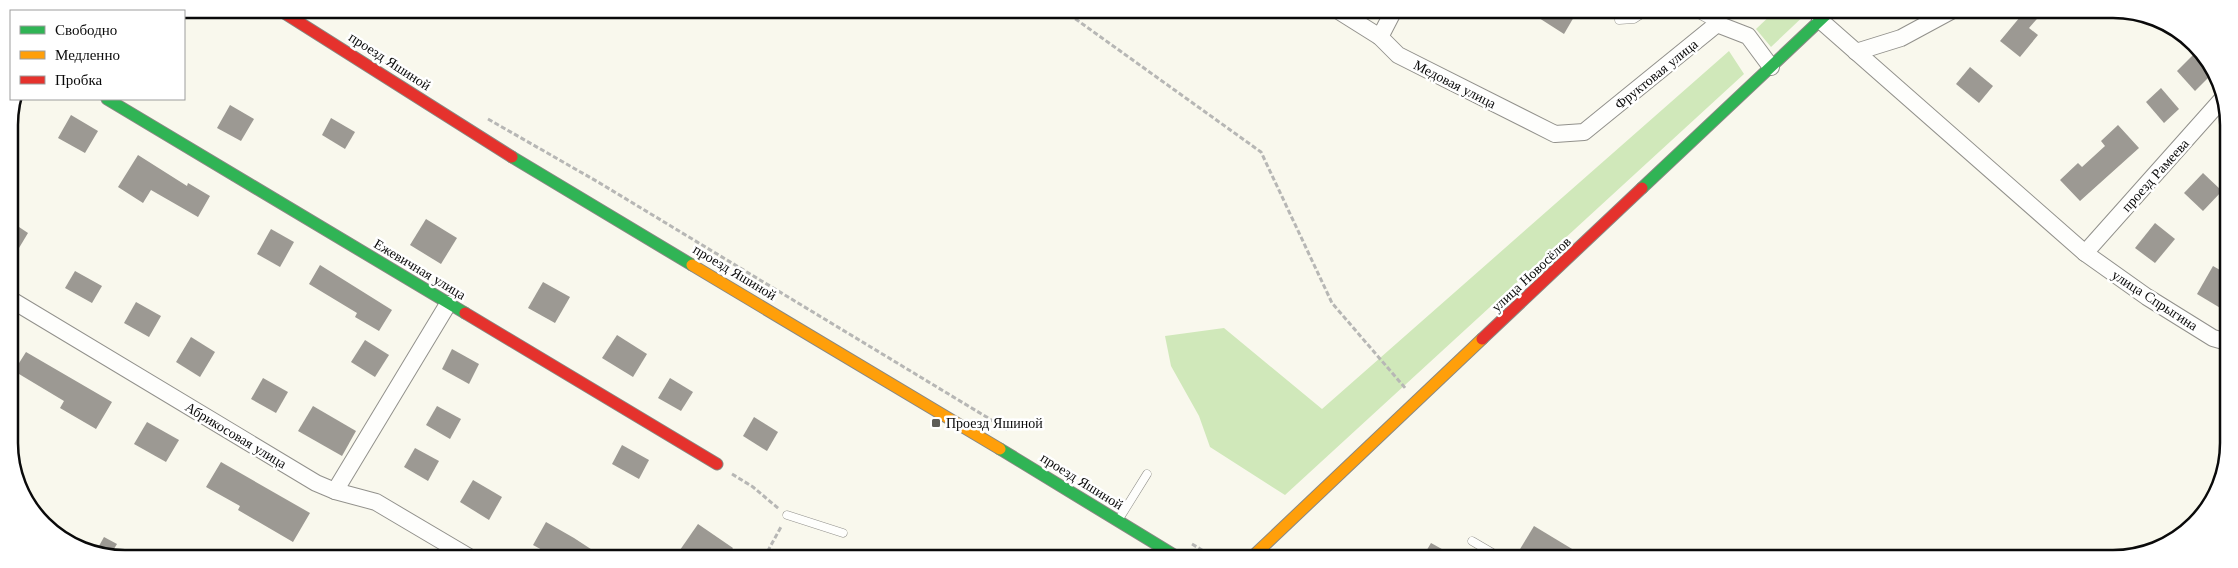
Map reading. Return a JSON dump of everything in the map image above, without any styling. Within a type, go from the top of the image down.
[{"type":"street","name":"проезд Яшиной","points":[[293,18],[480,138],[990,442],[1166,550]]},
{"type":"street","name":"Медовая улица","points":[[1350,18],[1380,37],[1398,55],[1555,134],[1584,132]]},
{"type":"street","points":[[1380,37],[1390,18]]},
{"type":"street","name":"Фруктовая улица","points":[[1584,132],[1717,18]]},
{"type":"street","points":[[1720,18],[1748,36],[1771,67]]},
{"type":"street","name":"улица Новосёлов","points":[[1260,550],[1822,18]]},
{"type":"street","name":"улица Спрыгина","points":[[1828,18],[1856,52],[2085,253],[2212,338],[2220,340]]},
{"type":"street","points":[[1856,52],[1901,38],[1937,18]]},
{"type":"street","name":"Ежевичная улица","points":[[110,100],[717,464]]},
{"type":"street","name":"проезд Рамеева","points":[[2085,253],[2218,104]]},
{"type":"street","name":"Абрикосовая улица","points":[[18,304],[316,483],[335,491],[376,502],[456,550]]},
{"type":"street","points":[[335,491],[448,304]]},
{"type":"lane","points":[[1619,20],[1636,18]]},
{"type":"lane","points":[[1118,520],[1147,474]]},
{"type":"lane","points":[[787,515],[843,533]]},
{"type":"lane","points":[[1472,541],[1487,550]]},
{"type":"path","points":[[1074,18],[1261,152],[1332,303],[1417,403]]},
{"type":"path","points":[[486,118],[598,182],[1012,432]]},
{"type":"path","points":[[717,464],[753,486],[787,515],[768,550]]},
{"type":"green space","points":[[1768,18],[1802,18],[1771,47],[1756,29]]},
{"type":"green space","points":[[1729,51],[1744,74],[1285,495],[1210,447],[1199,416],[1171,366],[1165,336],[1224,328],[1322,409]]},
{"type":"building","points":[[1539,18],[1573,18],[1564,34]]},
{"type":"building","points":[[2019,18],[2038,18],[2029,28],[2038,35],[2020,57],[2000,41]]},
{"type":"building","points":[[2194,54],[2210,76],[2195,91],[2177,71]]},
{"type":"building","points":[[1970,67],[1993,86],[1979,103],[1956,84]]},
{"type":"building","points":[[2161,88],[2179,109],[2164,123],[2146,102]]},
{"type":"building","points":[[230,105],[254,119],[241,141],[217,128]]},
{"type":"building","points":[[71,115],[98,131],[85,153],[58,138]]},
{"type":"building","points":[[331,118],[355,132],[345,149],[322,135]]},
{"type":"building","points":[[2118,125],[2139,148],[2080,201],[2060,180],[2078,163],[2082,167],[2105,146],[2101,141]]},
{"type":"building","points":[[138,155],[187,186],[188,183],[210,196],[198,217],[151,190],[143,203],[118,187]]},
{"type":"building","points":[[2203,173],[2220,189],[2220,193],[2203,211],[2184,193]]},
{"type":"building","points":[[426,219],[457,238],[441,264],[410,245]]},
{"type":"building","points":[[2155,223],[2175,239],[2155,263],[2135,248]]},
{"type":"building","points":[[18,226],[28,233],[18,250]]},
{"type":"building","points":[[271,229],[294,242],[280,267],[257,254]]},
{"type":"building","points":[[320,265],[392,310],[379,331],[355,317],[357,313],[309,284]]},
{"type":"building","points":[[2213,266],[2220,270],[2220,308],[2197,294]]},
{"type":"building","points":[[75,271],[102,286],[92,303],[65,288]]},
{"type":"building","points":[[543,282],[570,297],[555,323],[528,308]]},
{"type":"building","points":[[136,302],[161,316],[149,337],[124,323]]},
{"type":"building","points":[[617,335],[647,354],[633,377],[602,358]]},
{"type":"building","points":[[191,337],[215,352],[200,377],[176,362]]},
{"type":"building","points":[[365,340],[389,355],[375,377],[351,362]]},
{"type":"building","points":[[452,349],[479,364],[469,384],[442,369]]},
{"type":"building","points":[[26,352],[112,402],[96,429],[60,408],[64,401],[18,373],[18,365]]},
{"type":"building","points":[[263,378],[288,392],[276,413],[251,399]]},
{"type":"building","points":[[670,378],[693,392],[681,411],[658,398]]},
{"type":"building","points":[[313,406],[356,431],[342,456],[298,431]]},
{"type":"building","points":[[437,406],[461,419],[450,439],[426,425]]},
{"type":"building","points":[[754,417],[778,432],[767,451],[743,436]]},
{"type":"building","points":[[147,422],[179,440],[166,462],[134,444]]},
{"type":"building","points":[[622,445],[649,460],[639,479],[612,464]]},
{"type":"building","points":[[415,448],[439,461],[428,481],[404,467]]},
{"type":"building","points":[[221,462],[310,513],[293,542],[238,510],[240,506],[206,487]]},
{"type":"building","points":[[473,480],[502,497],[489,520],[460,502]]},
{"type":"building","points":[[546,522],[592,550],[542,550],[533,545]]},
{"type":"building","points":[[698,524],[733,548],[732,550],[680,550]]},
{"type":"building","points":[[1534,526],[1574,550],[1519,550]]},
{"type":"building","points":[[104,537],[117,544],[113,550],[98,547]]},
{"type":"building","points":[[1431,543],[1444,550],[1427,550]]},
{"type":"traffic: fast","points":[[1642,188],[1823,18]]},
{"type":"traffic: fast","points":[[109,100],[465,313]]},
{"type":"traffic: fast","points":[[512,157],[692,265]]},
{"type":"traffic: fast","points":[[1000,449],[1166,550]]},
{"type":"traffic: slow","points":[[692,265],[1000,449]]},
{"type":"traffic: slow","points":[[1259,550],[1482,339]]},
{"type":"traffic: jam","points":[[292,18],[512,157]]},
{"type":"traffic: jam","points":[[1482,339],[1642,188]]},
{"type":"traffic: jam","points":[[465,313],[717,464]]},
{"type":"place","name":"Проезд Яшиной","points":[[936,423]]}]
